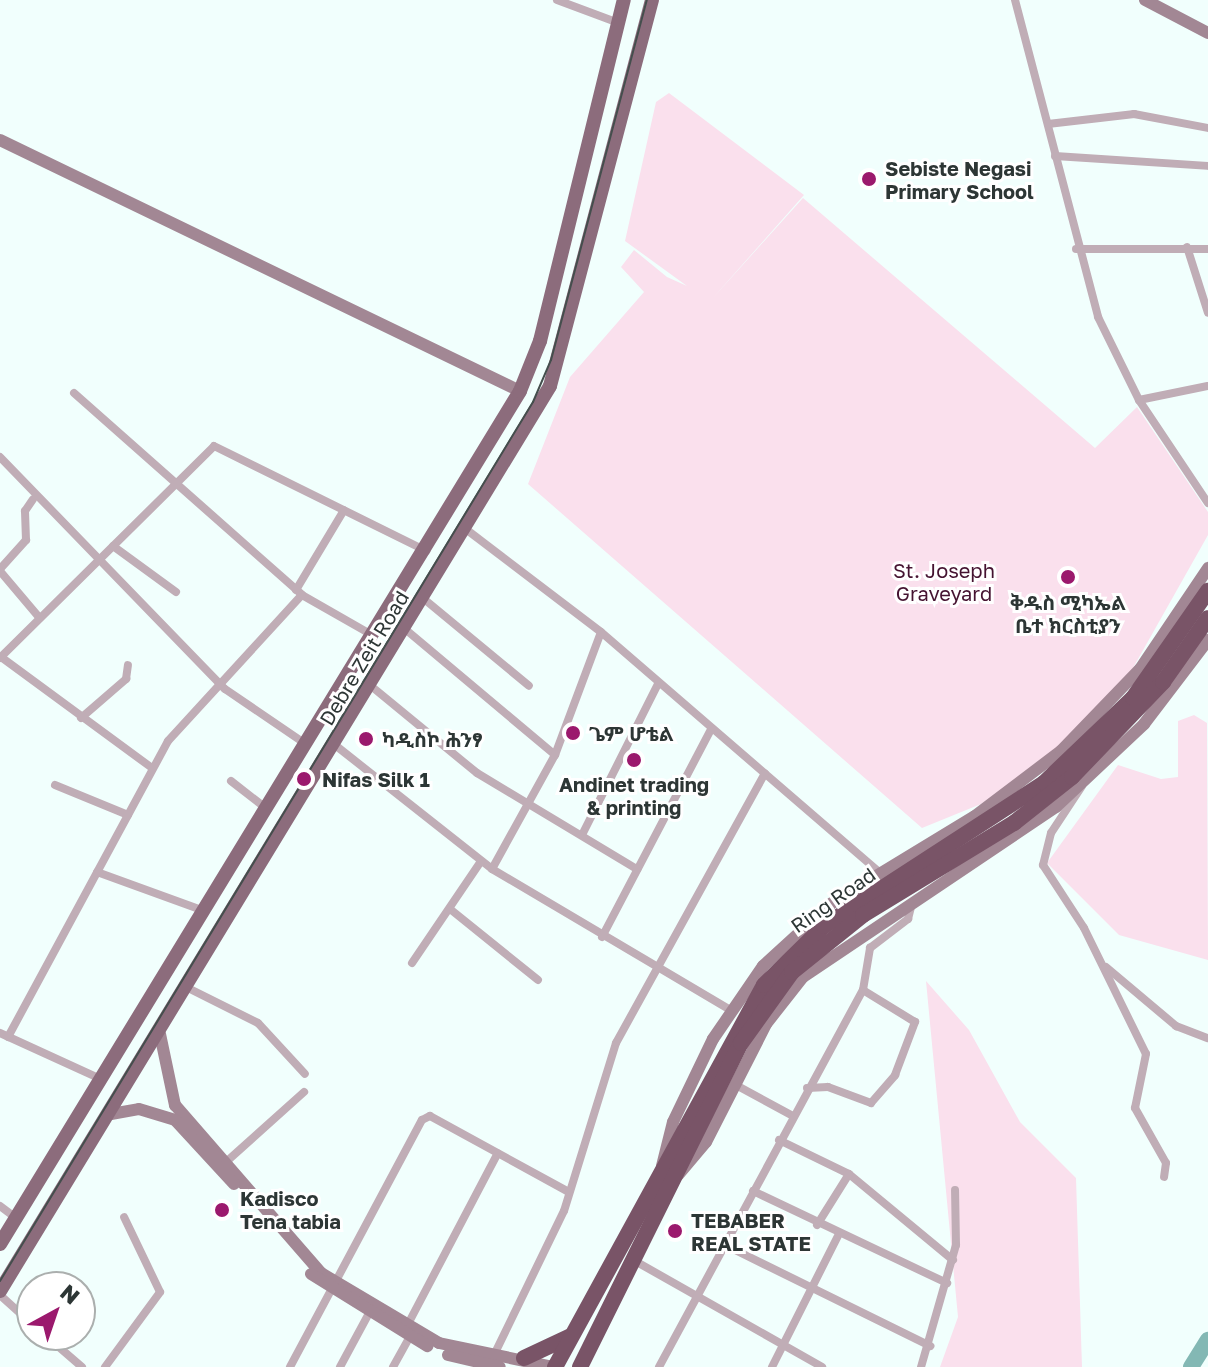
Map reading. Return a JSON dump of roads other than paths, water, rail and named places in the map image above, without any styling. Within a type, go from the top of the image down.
[{"type":"highway","name":"Ring Road","points":[[554,1367],[741,1015],[783,963],[852,906],[1044,783],[1133,698],[1208,591]]},
{"type":"highway","name":"Ring Road","points":[[580,1367],[741,1043],[792,972],[863,915],[1014,823],[1072,777],[1163,682],[1208,618]]},
{"type":"highway","points":[[524,1358],[570,1336]]},
{"type":"main road","name":"Debre Zeit Road","points":[[0,1244],[308,745],[520,391],[540,341],[616,22],[624,0]]},
{"type":"main road","name":"Debre Zeit Road","points":[[0,1293],[467,530],[559,368],[652,0]]},
{"type":"street","points":[[557,0],[616,22]]},
{"type":"street","points":[[1015,0],[1048,124],[1076,249],[1109,344],[1139,400],[1208,503]]},
{"type":"street","points":[[1145,0],[1208,33]]},
{"type":"street","points":[[1162,0],[1208,24]]},
{"type":"street","points":[[1048,124],[1134,114],[1208,128]]},
{"type":"street","points":[[0,140],[520,391]]},
{"type":"street","points":[[1055,156],[1208,166]]},
{"type":"street","points":[[1187,247],[1208,313]]},
{"type":"street","points":[[1076,249],[1208,249]]},
{"type":"street","points":[[1139,400],[1208,386]]},
{"type":"street","points":[[74,393],[299,592],[374,636]]},
{"type":"street","points":[[151,767],[0,658],[38,616],[210,448],[221,447],[426,551]]},
{"type":"street","points":[[0,457],[33,499],[217,682],[308,745]]},
{"type":"street","points":[[33,499],[25,511],[26,540],[0,570],[38,616]]},
{"type":"street","points":[[102,1080],[4,1035],[97,872],[151,767],[217,682],[299,592],[344,510]]},
{"type":"street","points":[[467,530],[601,632],[879,872]]},
{"type":"street","points":[[113,546],[176,592]]},
{"type":"street","points":[[662,1166],[673,1122],[730,1010],[792,935],[879,872],[975,816],[1077,736],[1140,669],[1208,568]]},
{"type":"street","points":[[424,599],[529,686]]},
{"type":"street","points":[[405,629],[555,755]]},
{"type":"street","points":[[492,869],[531,806],[555,755],[601,632]]},
{"type":"street","points":[[678,1175],[706,1142],[766,1024],[803,977],[1083,784],[1144,724],[1208,640]]},
{"type":"street","points":[[81,718],[126,679],[128,665]]},
{"type":"street","points":[[582,835],[658,684]]},
{"type":"street","points":[[371,686],[477,773],[637,869]]},
{"type":"street","points":[[602,937],[711,729]]},
{"type":"street","points":[[335,745],[492,869],[602,937],[730,1010]]},
{"type":"street","points":[[490,1363],[569,1192],[616,1043],[765,773]]},
{"type":"street","points":[[231,781],[267,809]]},
{"type":"street","points":[[1083,784],[1051,833],[1043,865],[1102,964],[1146,1054],[1135,1108],[1166,1163],[1164,1177]]},
{"type":"street","points":[[55,785],[128,815]]},
{"type":"street","points":[[412,963],[481,861]]},
{"type":"street","points":[[97,872],[205,911]]},
{"type":"street","points":[[659,1367],[791,1115],[863,990],[870,948],[908,919],[912,903]]},
{"type":"street","points":[[450,909],[538,980]]},
{"type":"street","points":[[1102,964],[1176,1026],[1208,1038]]},
{"type":"street","points":[[188,988],[258,1023],[305,1074]]},
{"type":"street","points":[[807,1088],[828,1087],[871,1103],[895,1075],[915,1022],[863,990]]},
{"type":"street","points":[[160,1034],[175,1105],[226,1162],[232,1176]]},
{"type":"street","points":[[734,1084],[791,1115]]},
{"type":"street","points":[[226,1162],[304,1092]]},
{"type":"street","points":[[111,1114],[139,1109],[175,1120],[232,1176],[330,1287],[368,1315],[490,1363],[524,1358],[554,1367]]},
{"type":"street","points":[[290,1367],[330,1287],[422,1120],[430,1116],[569,1192]]},
{"type":"street","points":[[779,1140],[849,1174],[953,1260]]},
{"type":"street","points":[[393,1367],[498,1153]]},
{"type":"street","points":[[817,1225],[849,1174]]},
{"type":"street","points":[[921,1367],[930,1346],[953,1260],[955,1190]]},
{"type":"street","points":[[753,1191],[838,1236],[947,1283]]},
{"type":"street","points":[[0,1206],[16,1218]]},
{"type":"street","points":[[105,1367],[160,1292],[124,1217]]},
{"type":"street","points":[[772,1367],[838,1236]]},
{"type":"street","points":[[725,1245],[930,1346]]},
{"type":"street","points":[[635,1261],[783,1341],[822,1367]]},
{"type":"street","points":[[330,1287],[408,1333]]},
{"type":"street","points":[[0,1293],[16,1308]]},
{"type":"street","points":[[340,1367],[368,1315]]},
{"type":"street","points":[[64,1351],[82,1367]]},
{"type":"waterway","points":[[1191,1367],[1208,1340]]},
{"type":"tram line","points":[[0,1281],[533,402],[551,360],[647,0]]},
{"type":"place","name":"Sebiste Negasi Primary School","points":[[869,179]]},
{"type":"place","name":"ቅዱስ ሚካኤል ቤተ ክርስቲያን","points":[[1068,577]]},
{"type":"place","name":"ጌም ሆቴል","points":[[573,733]]},
{"type":"place","name":"ካዲስኮ ሕንፃ","points":[[366,739]]},
{"type":"place","name":"Andinet trading & printing","points":[[634,760]]},
{"type":"place","name":"Nifas Silk 1","points":[[304,779]]},
{"type":"place","name":"Kadisco Tena tabia","points":[[222,1210]]},
{"type":"place","name":"TEBABER REAL STATE","points":[[675,1231]]},
{"type":"park label","name":"St. Joseph Graveyard","points":[[944,582]]}]
